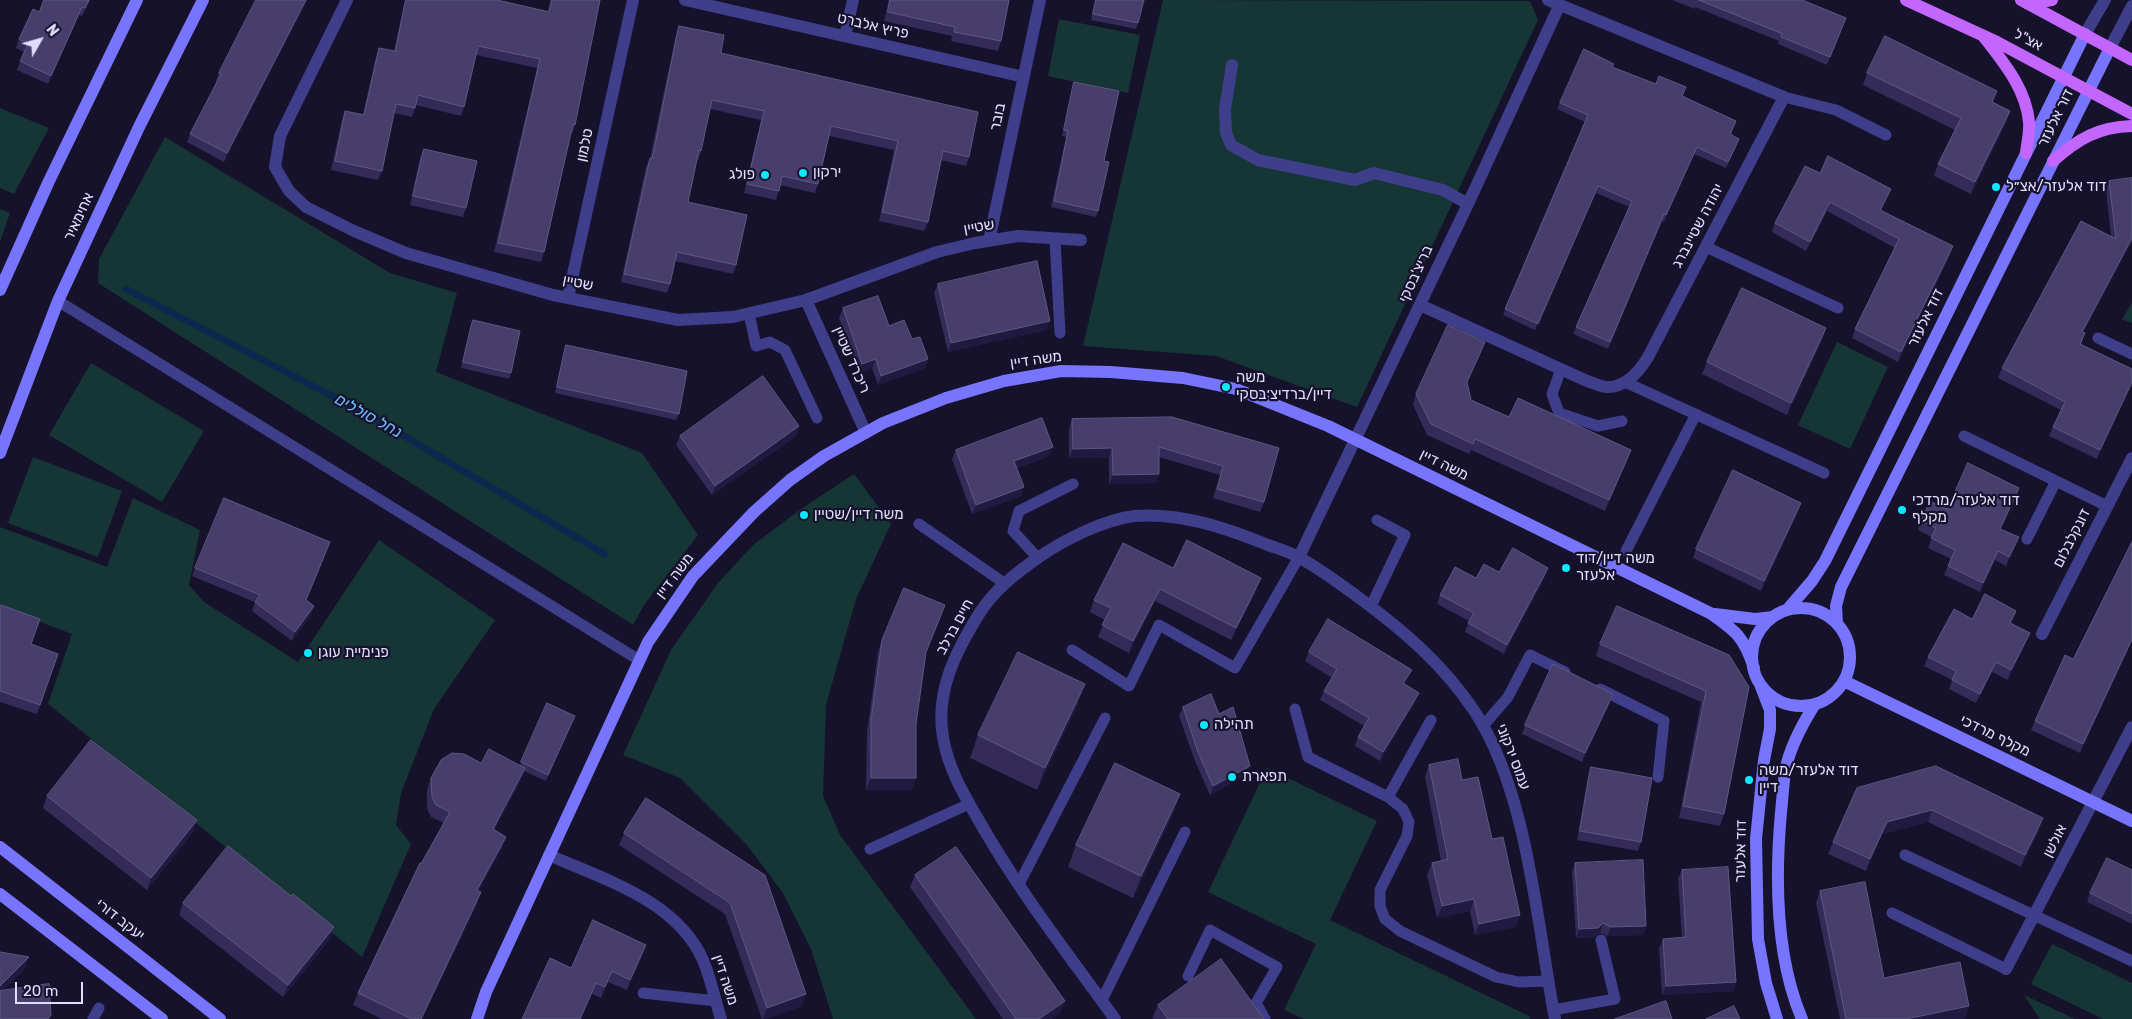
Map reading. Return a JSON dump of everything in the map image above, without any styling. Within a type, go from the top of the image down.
[{"type":"main road","name":"אצ\"ל","points":[[1906,0],[1983,35],[2132,114]]},
{"type":"main road","points":[[2024,2],[2052,0]]},
{"type":"main road","points":[[2024,2],[2132,60]]},
{"type":"main road","points":[[1983,35],[2009,70],[2025,99],[2029,124],[2026,153]]},
{"type":"main road","points":[[2053,161],[2074,142],[2098,131],[2132,126]]},
{"type":"street","points":[[0,290],[48,181],[137,0]]},
{"type":"street","name":"אחימאיר","points":[[0,454],[58,301],[139,126],[202,0]]},
{"type":"street","name":"שטיין","points":[[347,0],[280,136],[274,167],[289,191],[306,207],[354,231],[406,252],[553,295],[678,320],[733,317],[806,300],[938,252],[989,241],[1018,236],[1081,240]]},
{"type":"street","name":"טלמון","points":[[568,297],[633,0]]},
{"type":"street","name":"פריץ אלברט","points":[[685,0],[1024,77]]},
{"type":"street","points":[[845,36],[853,0]]},
{"type":"street","name":"בובר","points":[[989,241],[1040,0]]},
{"type":"street","points":[[2084,34],[2105,0]]},
{"type":"street","points":[[1554,2],[1784,97]]},
{"type":"street","name":"בריצ'בסקי","points":[[1299,557],[1468,204],[1554,2]]},
{"type":"street","points":[[2110,48],[2132,6]]},
{"type":"street","name":"דוד אלעזר","points":[[1786,610],[1812,581],[1825,561],[2084,34]]},
{"type":"street","name":"דור אלעזר","points":[[2053,161],[2110,48]]},
{"type":"street","points":[[1232,65],[1225,109],[1226,133],[1231,144],[1258,160],[1355,180],[1374,173],[1443,190],[1468,204]]},
{"type":"street","name":"יהודה שטיינברג","points":[[1625,382],[1639,372],[1648,357],[1784,97]]},
{"type":"street","points":[[1837,623],[1836,606],[1845,579],[2053,161]]},
{"type":"street","name":"ריכרד שטיין","points":[[806,300],[866,433]]},
{"type":"street","points":[[1420,304],[1587,381],[1606,387],[1625,382]]},
{"type":"street","name":"משה דיין","points":[[470,1019],[486,992],[648,642],[693,576],[724,541],[790,480],[824,456],[883,423],[946,398],[1004,381],[1061,371],[1110,372],[1183,378],[1236,389],[1283,407],[1356,440],[1710,613],[1736,632],[1747,649],[1754,668]]},
{"type":"street","name":"דונקלבלום","points":[[2042,634],[2132,458]]},
{"type":"street","name":"חיים ברלב","points":[[1115,1019],[999,857],[957,784],[947,758],[942,734],[942,701],[947,677],[958,650],[986,604],[1004,583],[1038,558],[1077,535],[1105,524],[1132,516],[1162,516],[1191,520],[1223,528],[1299,557]]},
{"type":"street","name":"עמוס ירקוני","points":[[1299,557],[1370,606],[1415,641],[1446,672],[1492,742],[1507,780],[1524,841],[1554,1015]]},
{"type":"street","points":[[1813,609],[1837,623],[1846,636],[1850,651],[1850,667],[1844,681],[1836,692],[1815,704],[1799,706],[1784,703],[1771,695],[1760,684],[1754,668],[1752,653],[1763,627],[1773,617],[1786,610],[1813,609]]},
{"type":"street","name":"משה דיין","points":[[1710,613],[1755,619],[1773,617]]},
{"type":"street","name":"מקלף מרדכי","points":[[1844,681],[2132,821]]},
{"type":"street","name":"דוד אלעזר","points":[[1760,684],[1770,710],[1770,730],[1764,760],[1756,838],[1758,939],[1766,983],[1777,1019]]},
{"type":"street","points":[[1802,1019],[1789,978],[1781,936],[1779,840],[1787,764],[1796,735],[1815,704]]},
{"type":"street","name":"אולשן","points":[[2006,969],[2132,727]]},
{"type":"street","name":"יעקב דורי","points":[[0,847],[220,1019]]},
{"type":"street","name":"משה דיין","points":[[549,855],[646,898],[685,932],[703,960],[721,1019]]},
{"type":"street","points":[[0,894],[162,1019]]},
{"type":"street","name":"משה דיין","points":[[477,1019],[486,992]]},
{"type":"lane","points":[[1784,97],[1836,110],[1886,135]]},
{"type":"lane","points":[[1055,239],[1060,333]]},
{"type":"lane","points":[[1706,247],[1838,308]]},
{"type":"lane","points":[[58,301],[639,660]]},
{"type":"lane","points":[[749,313],[756,346],[770,342],[785,350],[817,418]]},
{"type":"lane","points":[[2098,338],[2132,354]]},
{"type":"lane","points":[[1561,369],[1552,394],[1560,412],[1598,426],[1622,420]]},
{"type":"lane","points":[[1625,382],[1824,473]]},
{"type":"lane","points":[[1626,551],[1696,414]]},
{"type":"lane","points":[[1964,436],[2107,506]]},
{"type":"lane","points":[[2027,539],[2056,481]]},
{"type":"lane","points":[[1038,558],[1013,531],[1019,511],[1073,484]]},
{"type":"lane","points":[[1370,606],[1405,535],[1377,520]]},
{"type":"lane","points":[[918,524],[1004,583]]},
{"type":"lane","points":[[1072,650],[1130,686],[1159,625],[1235,668],[1299,557]]},
{"type":"lane","points":[[1483,726],[1508,697],[1530,655],[1575,677]]},
{"type":"lane","points":[[1593,686],[1664,721],[1658,777]]},
{"type":"lane","points":[[1295,709],[1308,757],[1388,797],[1403,809],[1409,822],[1407,836],[1380,890],[1380,906],[1385,919],[1400,932],[1496,978],[1519,982],[1548,981]]},
{"type":"lane","points":[[1019,884],[1105,718]]},
{"type":"lane","points":[[1388,797],[1431,720]]},
{"type":"lane","points":[[870,849],[969,804]]},
{"type":"lane","points":[[1102,1000],[1185,832]]},
{"type":"lane","points":[[1905,855],[2132,961]]},
{"type":"lane","points":[[1892,913],[2006,969]]},
{"type":"lane","points":[[1188,976],[1210,930],[1277,967],[1256,1003],[1265,1019]]},
{"type":"lane","points":[[1554,1015],[1615,999],[1601,940]]},
{"type":"lane","points":[[643,993],[716,1001]]},
{"type":"lane","points":[[93,1019],[99,1008]]},
{"type":"green space","points":[[1163,0],[1530,1],[1538,20],[1357,407],[1216,356],[1083,346]]},
{"type":"green space","points":[[1059,19],[1140,35],[1128,93],[1048,76]]},
{"type":"green space","points":[[0,108],[49,128],[14,194],[0,188]]},
{"type":"green space","points":[[165,137],[390,273],[457,293],[436,372],[642,453],[698,535],[644,605],[633,625],[98,283],[99,259]]},
{"type":"green space","points":[[0,209],[10,213],[0,242]]},
{"type":"green space","points":[[2132,303],[2132,323],[2122,319]]},
{"type":"green space","points":[[1837,342],[1888,367],[1850,449],[1798,425]]},
{"type":"green space","points":[[91,363],[204,431],[162,502],[49,435]]},
{"type":"green space","points":[[33,457],[122,491],[98,557],[8,523]]},
{"type":"green space","points":[[854,474],[891,524],[856,599],[826,705],[823,796],[840,835],[976,1019],[833,1019],[811,949],[783,893],[747,845],[680,778],[623,755],[671,650],[718,583],[753,545],[801,509]]},
{"type":"green space","points":[[133,498],[200,530],[189,585],[204,602],[298,662],[379,540],[495,620],[434,709],[401,793],[396,825],[411,844],[362,957],[48,704],[72,634],[0,607],[0,527],[107,567]]},
{"type":"green space","points":[[1267,768],[1377,821],[1330,920],[1529,1016],[1530,1019],[1304,1019],[1284,1010],[1316,944],[1208,892]]},
{"type":"green space","points":[[2052,944],[2132,983],[2132,1019],[2103,1019],[2031,984]]},
{"type":"green space","points":[[2024,995],[2075,1019],[2040,1019]]},
{"type":"building","points":[[44,0],[89,0],[85,8],[82,7],[51,76],[20,61],[28,44],[19,39],[33,9],[39,12]]},
{"type":"building","points":[[256,0],[306,0],[227,153],[190,134]]},
{"type":"building","points":[[406,0],[497,0],[549,12],[552,0],[600,0],[575,125],[573,124],[544,252],[498,243],[540,59],[478,46],[464,107],[418,95],[415,108],[396,104],[382,171],[335,161],[345,111],[364,115],[379,48],[395,51]]},
{"type":"building","points":[[890,0],[1009,0],[1001,41],[954,32],[955,27],[888,12]]},
{"type":"building","points":[[1096,0],[1144,0],[1138,23],[1093,14]]},
{"type":"building","points":[[1699,0],[1802,0],[1846,18],[1830,57],[1781,37],[1782,34]]},
{"type":"building","points":[[679,26],[724,35],[721,53],[978,112],[969,157],[943,151],[928,222],[882,212],[898,141],[831,126],[818,184],[782,176],[779,191],[747,184],[764,111],[712,100],[688,202],[747,215],[736,265],[677,252],[670,284],[624,274],[650,158],[652,158]]},
{"type":"building","points":[[1885,36],[1997,91],[1992,102],[2010,111],[1975,182],[1938,164],[1961,118],[1867,73]]},
{"type":"building","points":[[1584,49],[1614,64],[1612,67],[1656,84],[1659,76],[1686,87],[1682,96],[1736,121],[1730,134],[1739,139],[1728,162],[1697,147],[1666,215],[1664,214],[1610,342],[1576,327],[1632,201],[1598,186],[1538,324],[1505,309],[1588,115],[1560,103]]},
{"type":"building","points":[[1074,82],[1119,91],[1104,161],[1109,162],[1098,211],[1054,201],[1068,131],[1064,130]]},
{"type":"building","points":[[424,149],[477,161],[466,208],[413,196]]},
{"type":"building","points":[[1828,156],[1891,189],[1880,210],[1953,246],[1901,352],[1855,329],[1899,239],[1830,202],[1810,242],[1775,223],[1805,166],[1820,173]]},
{"type":"building","points":[[2132,178],[2132,238],[2082,332],[2085,333],[2080,344],[2132,369],[2132,382],[2100,450],[2053,427],[2065,402],[2002,368],[2081,221],[2116,239],[2109,181]]},
{"type":"building","points":[[1037,261],[1050,321],[951,343],[938,284]]},
{"type":"building","points":[[1742,288],[1826,328],[1791,403],[1707,362]]},
{"type":"building","points":[[878,296],[889,326],[904,320],[912,339],[920,337],[928,359],[881,376],[876,359],[862,364],[843,308]]},
{"type":"building","points":[[473,320],[520,331],[511,373],[463,362]]},
{"type":"building","points":[[1448,325],[1485,342],[1467,382],[1471,400],[1509,417],[1518,398],[1631,450],[1609,500],[1475,439],[1473,444],[1431,424],[1416,394]]},
{"type":"building","points":[[566,345],[687,371],[679,414],[557,387]]},
{"type":"building","points":[[763,376],[799,426],[715,486],[680,436]]},
{"type":"building","points":[[1172,417],[1279,448],[1264,502],[1217,489],[1223,466],[1159,447],[1159,474],[1113,475],[1112,448],[1073,449],[1072,419]]},
{"type":"building","points":[[1042,418],[1053,447],[1014,461],[1024,487],[976,505],[956,450]]},
{"type":"building","points":[[1968,463],[2019,488],[2000,529],[2019,537],[2009,557],[1998,551],[1983,583],[1948,566],[1955,550],[1931,538],[1936,528],[1921,521],[1930,501],[1947,509]]},
{"type":"building","points":[[1733,470],[1801,503],[1764,581],[1696,549]]},
{"type":"building","points":[[224,498],[330,542],[306,600],[314,606],[295,632],[255,602],[260,595],[195,568]]},
{"type":"building","points":[[1187,540],[1261,578],[1236,628],[1160,589],[1133,641],[1102,625],[1111,608],[1094,600],[1123,543],[1173,568]]},
{"type":"building","points":[[2132,542],[2132,639],[2083,744],[2035,721],[2065,655],[2073,659]]},
{"type":"building","points":[[1513,548],[1548,568],[1507,645],[1468,623],[1474,613],[1440,595],[1455,567],[1476,578],[1484,564],[1499,572]]},
{"type":"building","points":[[904,588],[945,605],[926,652],[916,724],[916,778],[871,778],[871,720],[882,640]]},
{"type":"building","points":[[1985,594],[2016,611],[2010,623],[2030,633],[2011,670],[1996,662],[1980,694],[1952,680],[1956,671],[1928,657],[1954,609],[1972,619]]},
{"type":"building","points":[[1,605],[40,619],[31,644],[58,654],[40,705],[0,691]]},
{"type":"building","points":[[1617,606],[1729,655],[1749,687],[1724,814],[1683,806],[1706,691],[1600,644]]},
{"type":"building","points":[[1328,619],[1412,670],[1403,683],[1419,693],[1383,752],[1358,737],[1369,718],[1324,691],[1337,669],[1309,652]]},
{"type":"building","points":[[1018,652],[1085,684],[1045,768],[978,735]]},
{"type":"building","points":[[1553,664],[1613,694],[1585,753],[1525,725]]},
{"type":"building","points":[[1211,694],[1219,714],[1233,707],[1250,766],[1213,786],[1198,752],[1183,707]]},
{"type":"building","points":[[547,703],[575,716],[548,775],[521,762]]},
{"type":"building","points":[[91,740],[197,820],[151,878],[47,796]]},
{"type":"building","points":[[489,749],[525,768],[493,829],[506,837],[477,890],[481,892],[421,1019],[412,1019],[358,993],[420,863],[450,812],[436,805],[432,797],[431,778],[441,760],[452,753],[464,754],[481,763]]},
{"type":"building","points":[[1458,759],[1462,780],[1478,777],[1492,839],[1503,837],[1520,915],[1479,924],[1474,899],[1442,906],[1432,863],[1448,859],[1429,765]]},
{"type":"building","points":[[1115,763],[1180,794],[1141,876],[1076,845]]},
{"type":"building","points":[[1936,766],[2043,818],[2025,855],[1932,810],[1887,822],[1870,859],[1833,842],[1857,788]]},
{"type":"building","points":[[1591,767],[1652,778],[1641,842],[1580,831]]},
{"type":"building","points":[[646,798],[765,875],[806,994],[767,1008],[730,903],[624,833]]},
{"type":"building","points":[[228,846],[334,927],[288,985],[183,903]]},
{"type":"building","points":[[956,847],[1065,1001],[1039,1019],[1016,1019],[915,875]]},
{"type":"building","points":[[2107,858],[2132,870],[2132,914],[2090,893]]},
{"type":"building","points":[[1643,860],[1646,926],[1611,927],[1603,923],[1598,928],[1579,929],[1575,863]]},
{"type":"building","points":[[1728,867],[1736,982],[1666,986],[1663,939],[1686,937],[1682,870]]},
{"type":"building","points":[[1865,882],[1884,978],[1960,962],[1969,1006],[1906,1019],[1846,1019],[1820,891]]},
{"type":"building","points":[[593,920],[646,945],[630,980],[612,971],[605,987],[596,983],[580,1019],[522,1019],[550,958],[571,968]]},
{"type":"building","points":[[0,952],[29,957],[0,986]]},
{"type":"building","points":[[1221,959],[1264,1019],[1168,1019],[1158,1005]]},
{"type":"building","points":[[49,984],[51,1015],[48,1019],[0,1019],[0,991]]},
{"type":"building","points":[[1666,1001],[1672,1019],[1615,1019]]},
{"type":"building","points":[[1734,1006],[1740,1019],[1706,1019]]},
{"type":"waterway","name":"נחל סוללים","points":[[126,289],[363,412],[605,554]]},
{"type":"place","name":"ירקון","points":[[803,173]]},
{"type":"place","name":"פולג","points":[[765,175]]},
{"type":"place","name":"דוד אלעזר/אצ״ל","points":[[1996,187]]},
{"type":"place","name":"משה דיין/ברדיצ׳בסקי","points":[[1226,387]]},
{"type":"place","name":"דוד אלעזר/מרדכי מקלף","points":[[1902,510]]},
{"type":"place","name":"משה דיין/שטיין","points":[[804,515]]},
{"type":"place","name":"משה דיין/דוד אלעזר","points":[[1566,568]]},
{"type":"place","name":"פנימיית עוגן","points":[[308,653]]},
{"type":"place","name":"תהילה","points":[[1204,725]]},
{"type":"place","name":"תפארת","points":[[1232,777]]},
{"type":"place","name":"דוד אלעזר/משה דיין","points":[[1749,780]]}]
